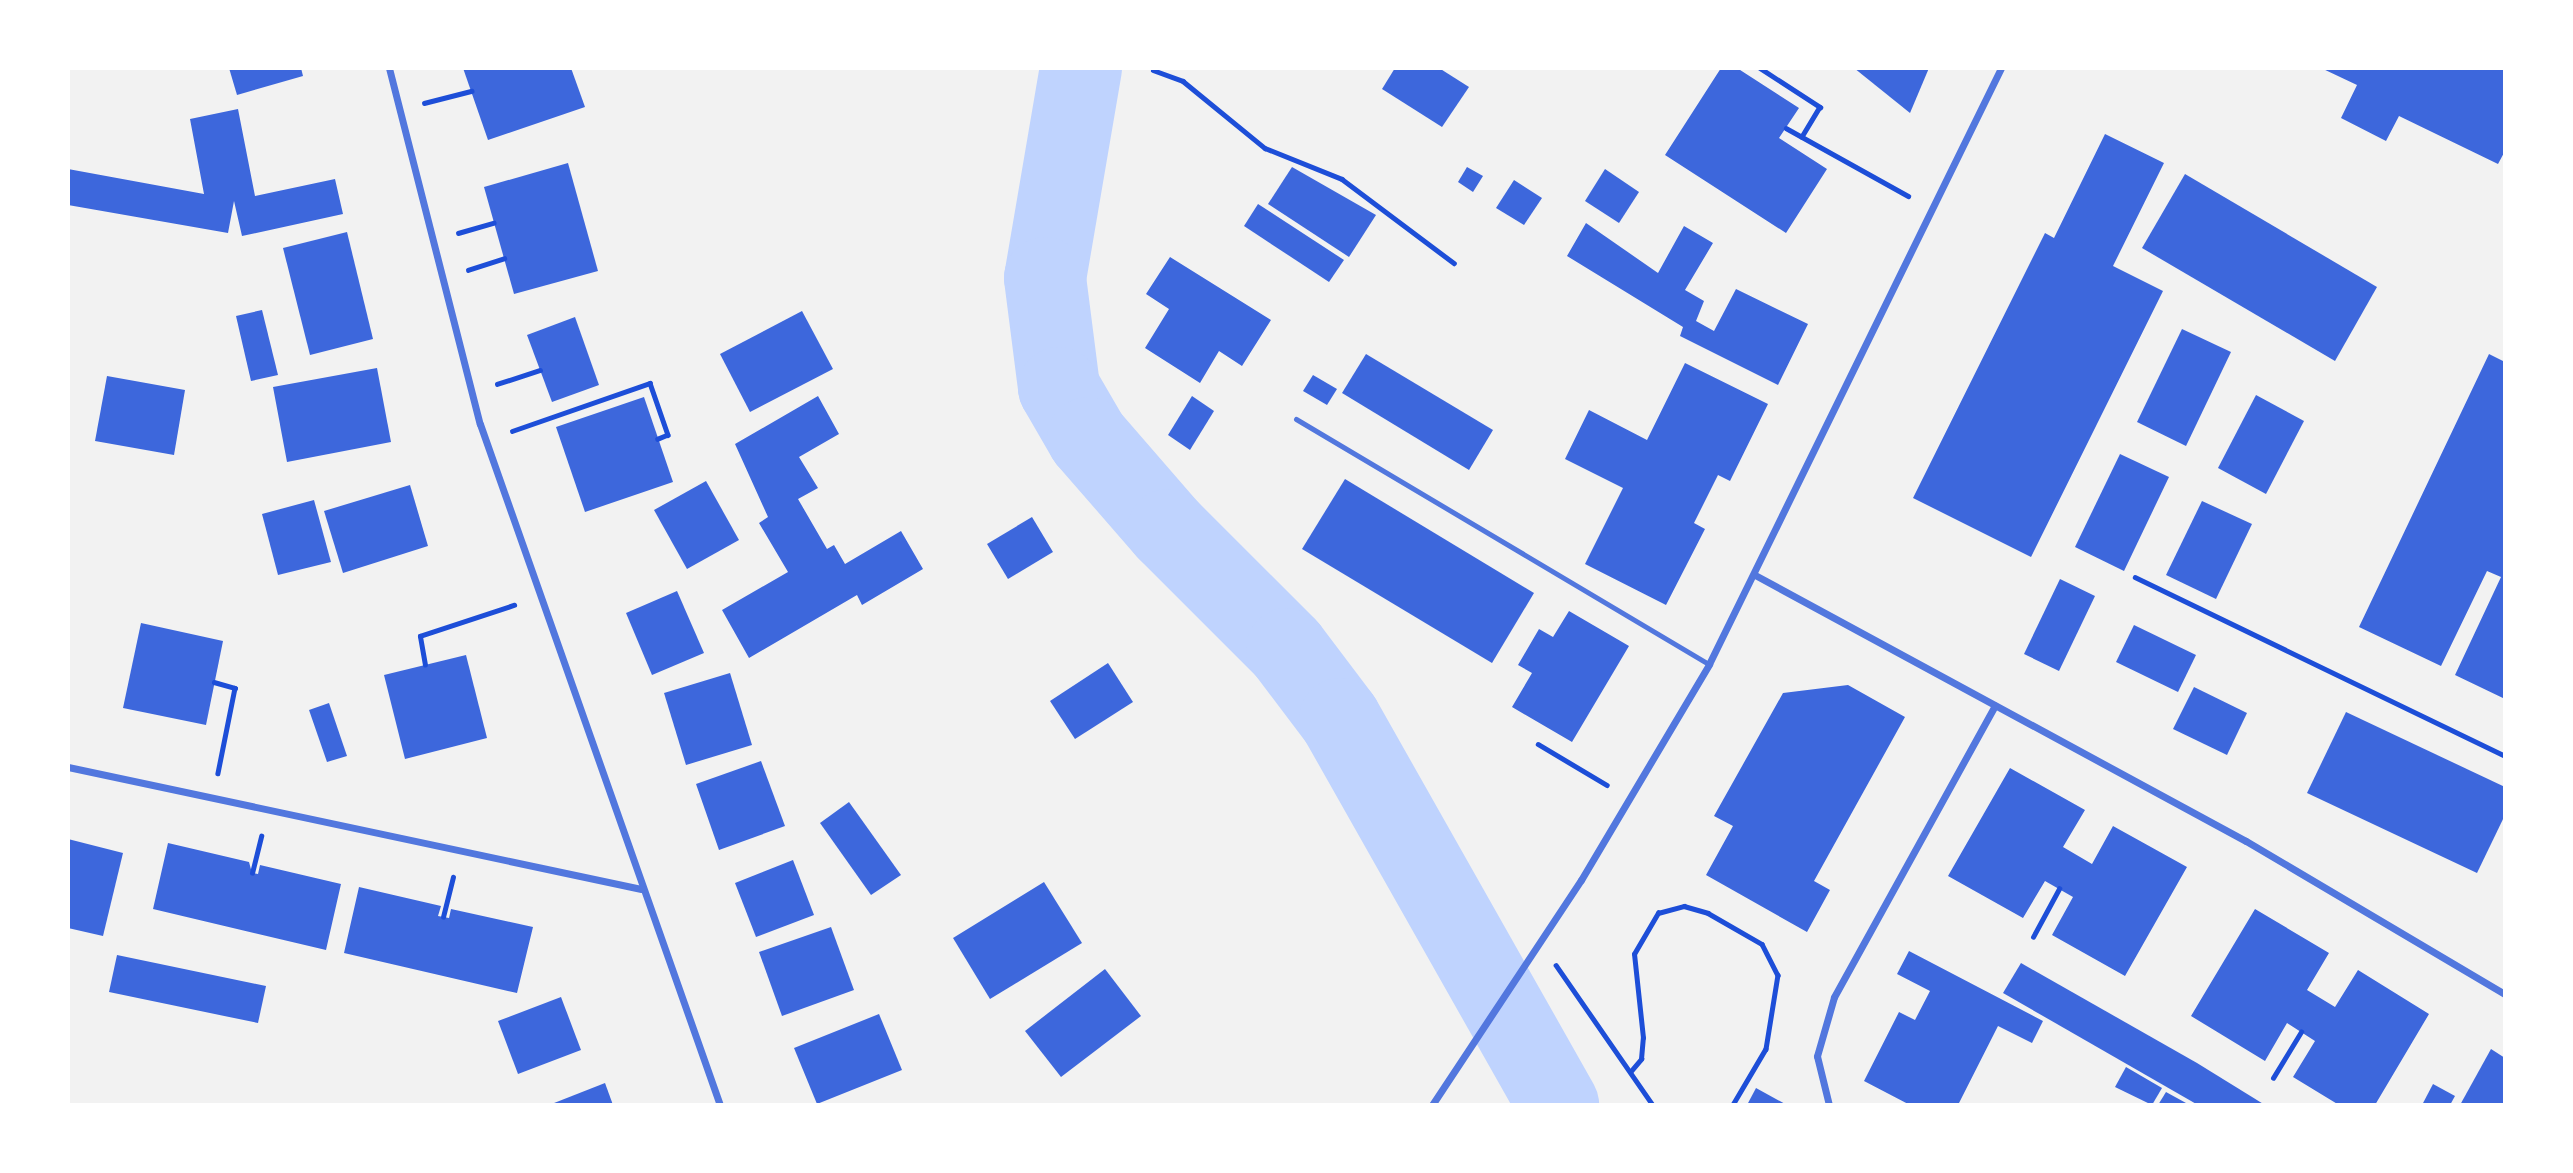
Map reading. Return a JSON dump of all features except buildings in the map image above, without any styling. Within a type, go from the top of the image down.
[{"type":"street","points":[[389,68],[485,440],[641,889],[720,1105]]},
{"type":"street","points":[[1432,1105],[1535,952],[1709,664],[1755,575],[2001,68]]},
{"type":"street","points":[[1755,575],[1996,705],[2505,994]]},
{"type":"street","points":[[1829,1105],[1817,1056],[1834,997],[1996,705]]},
{"type":"street","points":[[68,767],[641,889]]},
{"type":"lane","points":[[1296,419],[1709,664]]},
{"type":"path","points":[[1760,68],[1820,107],[1801,137]]},
{"type":"path","points":[[1153,70],[1183,81],[1265,148],[1342,179],[1454,263]]},
{"type":"path","points":[[399,109],[471,91]]},
{"type":"path","points":[[1786,128],[1934,208]]},
{"type":"path","points":[[434,240],[494,223]]},
{"type":"path","points":[[444,277],[504,258]]},
{"type":"path","points":[[471,392],[540,370]]},
{"type":"path","points":[[485,440],[650,383],[668,435],[658,439]]},
{"type":"path","points":[[2135,577],[2505,756]]},
{"type":"path","points":[[425,665],[420,636],[540,597]]},
{"type":"path","points":[[213,798],[235,688],[214,682]]},
{"type":"path","points":[[1538,744],[1629,799]]},
{"type":"path","points":[[252,873],[268,810]]},
{"type":"path","points":[[443,916],[459,850]]},
{"type":"path","points":[[2033,937],[2059,889]]},
{"type":"path","points":[[1631,1070],[1641,1059],[1643,1038],[1633,981],[1639,944],[1658,913],[1684,906],[1707,913],[1762,944],[1778,975],[1766,1049],[1733,1105]]},
{"type":"path","points":[[1535,952],[1559,968],[1653,1105]]},
{"type":"path","points":[[2273,1078],[2301,1032]]},
{"type":"waterway","points":[[1081,68],[1045,278],[1059,388],[1088,438],[1168,530],[1287,649],[1340,719],[1558,1105]]}]
